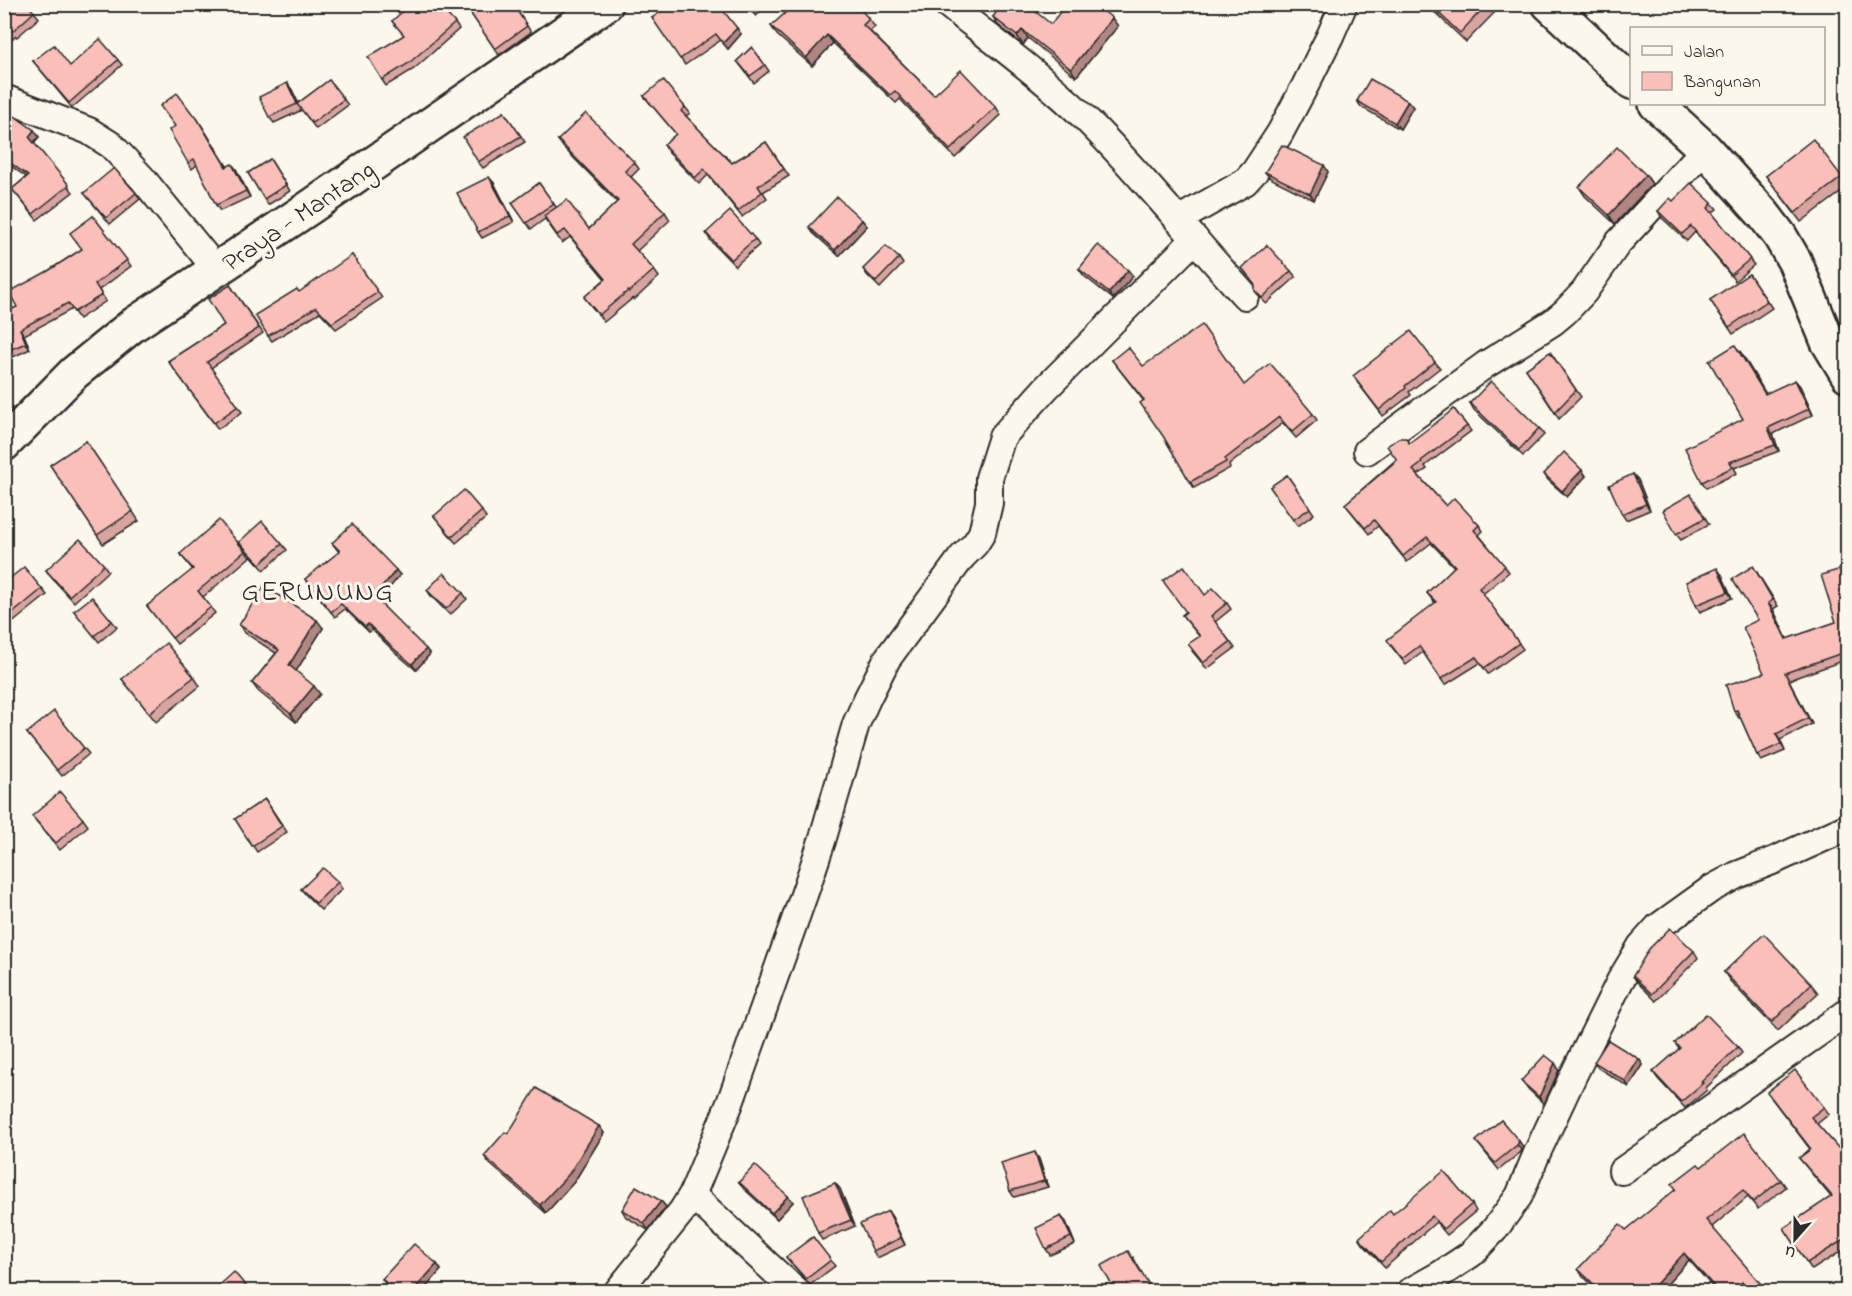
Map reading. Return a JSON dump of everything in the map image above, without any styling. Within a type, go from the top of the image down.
[{"type":"main road","name":"Praya - Mantang","points":[[4,444],[74,372],[133,325],[319,202],[606,4]]},
{"type":"main road","points":[[1549,4],[1630,80]]},
{"type":"main road","points":[[1657,105],[1706,149],[1780,236],[1795,262],[1828,342],[1848,375]]},
{"type":"street","points":[[947,4],[1046,82],[1086,120],[1125,159],[1245,296]]},
{"type":"street","points":[[1178,219],[1245,182],[1256,171],[1280,133],[1305,86],[1344,4]]},
{"type":"street","points":[[4,98],[89,131],[111,145],[142,178],[216,269]]},
{"type":"street","points":[[1367,451],[1485,365],[1565,312],[1584,291],[1618,243],[1706,149]]},
{"type":"street","points":[[617,1292],[682,1212],[692,1195],[730,1103],[806,889],[856,723],[887,659],[982,532],[989,503],[989,478],[1002,437],[1046,388],[1195,239]]},
{"type":"street","points":[[1409,1292],[1471,1254],[1495,1229],[1519,1197],[1573,1076],[1620,981],[1641,946],[1658,927],[1711,889],[1737,875],[1848,827]]},
{"type":"street","points":[[1623,1171],[1848,1012]]},
{"type":"street","points":[[692,1195],[797,1292]]},
{"type":"building","points":[[4,4],[27,4],[34,12],[4,36]]},
{"type":"building","points":[[411,4],[438,4],[455,23],[409,63],[382,80],[368,57],[404,35],[392,21]]},
{"type":"building","points":[[486,4],[513,4],[527,26],[495,49],[471,14]]},
{"type":"building","points":[[672,4],[685,4],[688,9],[695,4],[718,4],[737,28],[723,43],[716,34],[680,59],[652,18]]},
{"type":"building","points":[[746,4],[757,4],[752,10]]},
{"type":"building","points":[[795,4],[856,4],[869,19],[863,25],[934,95],[961,70],[996,107],[950,150],[895,91],[890,95],[827,35],[806,58],[771,26]]},
{"type":"building","points":[[1002,4],[1026,4],[1051,24],[1066,4],[1095,4],[1112,18],[1071,69],[1022,30],[1017,36],[993,17]]},
{"type":"building","points":[[1429,4],[1487,4],[1460,33]]},
{"type":"building","points":[[100,39],[118,60],[69,103],[33,61],[54,45],[70,66]]},
{"type":"building","points":[[752,47],[765,65],[750,76],[737,61]]},
{"type":"building","points":[[1370,79],[1408,101],[1395,123],[1357,101]]},
{"type":"building","points":[[329,80],[344,99],[312,123],[297,104]]},
{"type":"building","points":[[663,80],[685,107],[681,111],[732,163],[766,142],[784,169],[758,186],[762,192],[738,211],[704,169],[695,178],[664,145],[676,134],[644,96]]},
{"type":"building","points":[[287,83],[297,104],[269,117],[259,97]]},
{"type":"building","points":[[177,93],[195,115],[226,167],[232,164],[246,191],[216,205],[194,159],[188,163],[169,130],[175,126],[160,106]]},
{"type":"building","points":[[4,110],[34,130],[29,137],[69,185],[33,214],[12,189],[28,176],[4,158]]},
{"type":"building","points":[[504,112],[521,136],[478,162],[463,137]]},
{"type":"building","points":[[586,113],[634,162],[625,171],[665,212],[631,244],[654,270],[599,315],[584,297],[606,279],[565,230],[557,235],[544,216],[567,200],[589,229],[618,201],[558,140]]},
{"type":"building","points":[[1813,139],[1842,177],[1795,213],[1766,176]]},
{"type":"building","points":[[1282,145],[1324,165],[1310,194],[1265,172]]},
{"type":"building","points":[[1617,147],[1646,175],[1609,215],[1579,187]]},
{"type":"building","points":[[270,159],[286,185],[264,199],[248,173]]},
{"type":"building","points":[[114,168],[136,193],[106,218],[84,193]]},
{"type":"building","points":[[489,177],[510,216],[478,232],[457,193]]},
{"type":"building","points":[[539,183],[554,204],[526,223],[512,203]]},
{"type":"building","points":[[1691,183],[1712,203],[1708,208],[1750,259],[1731,275],[1691,226],[1682,234],[1658,211],[1670,198],[1673,201]]},
{"type":"building","points":[[837,197],[862,220],[835,250],[809,227]]},
{"type":"building","points":[[730,211],[755,239],[731,260],[706,233]]},
{"type":"building","points":[[93,216],[127,260],[95,284],[102,295],[74,312],[68,303],[20,329],[26,343],[4,352],[4,313],[17,307],[9,292],[82,249],[70,233]]},
{"type":"building","points":[[1098,245],[1128,270],[1109,293],[1079,269]]},
{"type":"building","points":[[1267,245],[1291,271],[1262,298],[1255,291],[1252,280],[1242,268]]},
{"type":"building","points":[[886,246],[899,258],[876,282],[863,269]]},
{"type":"building","points":[[352,255],[378,292],[332,323],[316,307],[268,336],[255,315],[297,289],[299,292]]},
{"type":"building","points":[[1749,274],[1767,301],[1729,327],[1710,300]]},
{"type":"building","points":[[230,285],[259,328],[207,362],[238,406],[214,423],[168,361],[224,325],[208,299]]},
{"type":"building","points":[[1202,325],[1244,385],[1270,363],[1313,414],[1292,432],[1279,417],[1225,459],[1226,462],[1190,482],[1140,403],[1144,400],[1112,360],[1128,347],[1143,366]]},
{"type":"building","points":[[1411,331],[1435,362],[1379,410],[1353,376]]},
{"type":"building","points":[[1735,345],[1765,394],[1795,380],[1809,409],[1768,428],[1775,445],[1730,462],[1733,467],[1702,482],[1685,448],[1743,419],[1709,361]]},
{"type":"building","points":[[1550,352],[1576,390],[1555,412],[1526,369]]},
{"type":"building","points":[[1491,381],[1539,428],[1519,450],[1470,403]]},
{"type":"building","points":[[1454,409],[1467,426],[1421,461],[1422,463],[1413,470],[1446,506],[1454,498],[1479,525],[1474,530],[1505,566],[1479,588],[1519,643],[1484,668],[1476,657],[1441,679],[1419,646],[1402,659],[1387,640],[1436,602],[1427,593],[1455,566],[1427,537],[1403,556],[1374,520],[1365,528],[1345,504],[1397,460],[1387,446],[1399,438],[1406,438],[1409,443]]},
{"type":"building","points":[[86,441],[133,511],[97,535],[50,465]]},
{"type":"building","points":[[1564,452],[1582,470],[1562,491],[1544,474]]},
{"type":"building","points":[[1633,474],[1646,504],[1622,514],[1609,485]]},
{"type":"building","points":[[1287,475],[1310,508],[1293,520],[1270,487]]},
{"type":"building","points":[[464,490],[482,511],[452,537],[434,516]]},
{"type":"building","points":[[1691,494],[1705,518],[1676,534],[1663,510]]},
{"type":"building","points":[[219,520],[245,551],[198,591],[211,607],[172,638],[147,606],[193,569],[180,554]]},
{"type":"building","points":[[262,521],[282,544],[260,564],[239,542]]},
{"type":"building","points":[[352,524],[396,570],[374,597],[426,649],[412,664],[368,624],[365,627],[341,604],[331,612],[305,579],[340,551],[332,543]]},
{"type":"building","points":[[80,539],[104,565],[69,596],[46,570]]},
{"type":"building","points":[[1184,566],[1205,595],[1213,588],[1227,603],[1211,616],[1230,642],[1203,663],[1188,644],[1200,636],[1182,615],[1186,612],[1163,581]]},
{"type":"building","points":[[1753,566],[1773,600],[1768,603],[1786,639],[1836,622],[1821,575],[1848,567],[1848,645],[1843,646],[1845,652],[1785,673],[1808,718],[1776,734],[1781,744],[1757,755],[1737,710],[1734,711],[1726,685],[1764,673],[1743,627],[1758,620],[1732,579]]},
{"type":"building","points":[[24,567],[42,589],[7,618],[4,615],[4,583]]},
{"type":"building","points":[[1717,568],[1728,592],[1696,605],[1686,582]]},
{"type":"building","points":[[444,573],[463,593],[446,609],[427,590]]},
{"type":"building","points":[[264,586],[317,620],[289,665],[314,686],[291,714],[252,683],[279,650],[239,625]]},
{"type":"building","points":[[92,597],[112,621],[94,636],[74,611]]},
{"type":"building","points":[[166,643],[194,677],[149,713],[122,679]]},
{"type":"building","points":[[54,711],[84,748],[57,770],[27,733]]},
{"type":"building","points":[[60,792],[83,819],[56,843],[32,816]]},
{"type":"building","points":[[265,799],[282,826],[252,846],[235,819]]},
{"type":"building","points":[[323,868],[338,882],[316,903],[301,889]]},
{"type":"building","points":[[1670,928],[1694,951],[1652,994],[1633,976],[1649,949]]},
{"type":"building","points":[[1764,934],[1811,984],[1772,1022],[1724,972]]},
{"type":"building","points":[[1706,1014],[1738,1047],[1681,1102],[1653,1072],[1680,1048],[1675,1043]]},
{"type":"building","points":[[1608,1040],[1639,1059],[1625,1081],[1594,1062]]},
{"type":"building","points":[[1545,1055],[1555,1063],[1539,1097],[1521,1081]]},
{"type":"building","points":[[1795,1070],[1824,1107],[1811,1117],[1848,1159],[1848,1237],[1807,1263],[1784,1228],[1832,1196],[1799,1158],[1811,1149],[1767,1092]]},
{"type":"building","points":[[536,1088],[599,1126],[569,1174],[540,1205],[484,1156],[505,1132],[508,1134]]},
{"type":"building","points":[[1501,1120],[1519,1141],[1495,1163],[1476,1141]]},
{"type":"building","points":[[1744,1133],[1781,1180],[1753,1202],[1743,1190],[1706,1220],[1768,1292],[1746,1292],[1742,1282],[1731,1292],[1719,1292],[1684,1253],[1649,1292],[1602,1292],[1578,1269],[1620,1224],[1626,1230],[1676,1189],[1672,1184],[1698,1164],[1701,1167]]},
{"type":"building","points":[[1035,1152],[1044,1181],[1010,1191],[1001,1163]]},
{"type":"building","points":[[755,1165],[788,1196],[772,1213],[739,1182]]},
{"type":"building","points":[[1444,1171],[1472,1204],[1443,1229],[1432,1216],[1381,1262],[1359,1238],[1390,1210],[1393,1214]]},
{"type":"building","points":[[835,1183],[851,1220],[818,1233],[803,1196]]},
{"type":"building","points":[[636,1186],[661,1201],[644,1223],[622,1210]]},
{"type":"building","points":[[888,1211],[901,1238],[873,1251],[860,1224]]},
{"type":"building","points":[[1061,1216],[1071,1237],[1046,1249],[1036,1228]]},
{"type":"building","points":[[813,1237],[831,1260],[806,1279],[786,1257]]},
{"type":"building","points":[[414,1244],[437,1264],[412,1292],[397,1292],[382,1279]]},
{"type":"building","points":[[1128,1251],[1150,1287],[1142,1292],[1116,1292],[1101,1266]]},
{"type":"building","points":[[234,1272],[251,1292],[212,1292]]},
{"type":"district","name":"GERUNUNG","points":[[318,590]]}]
